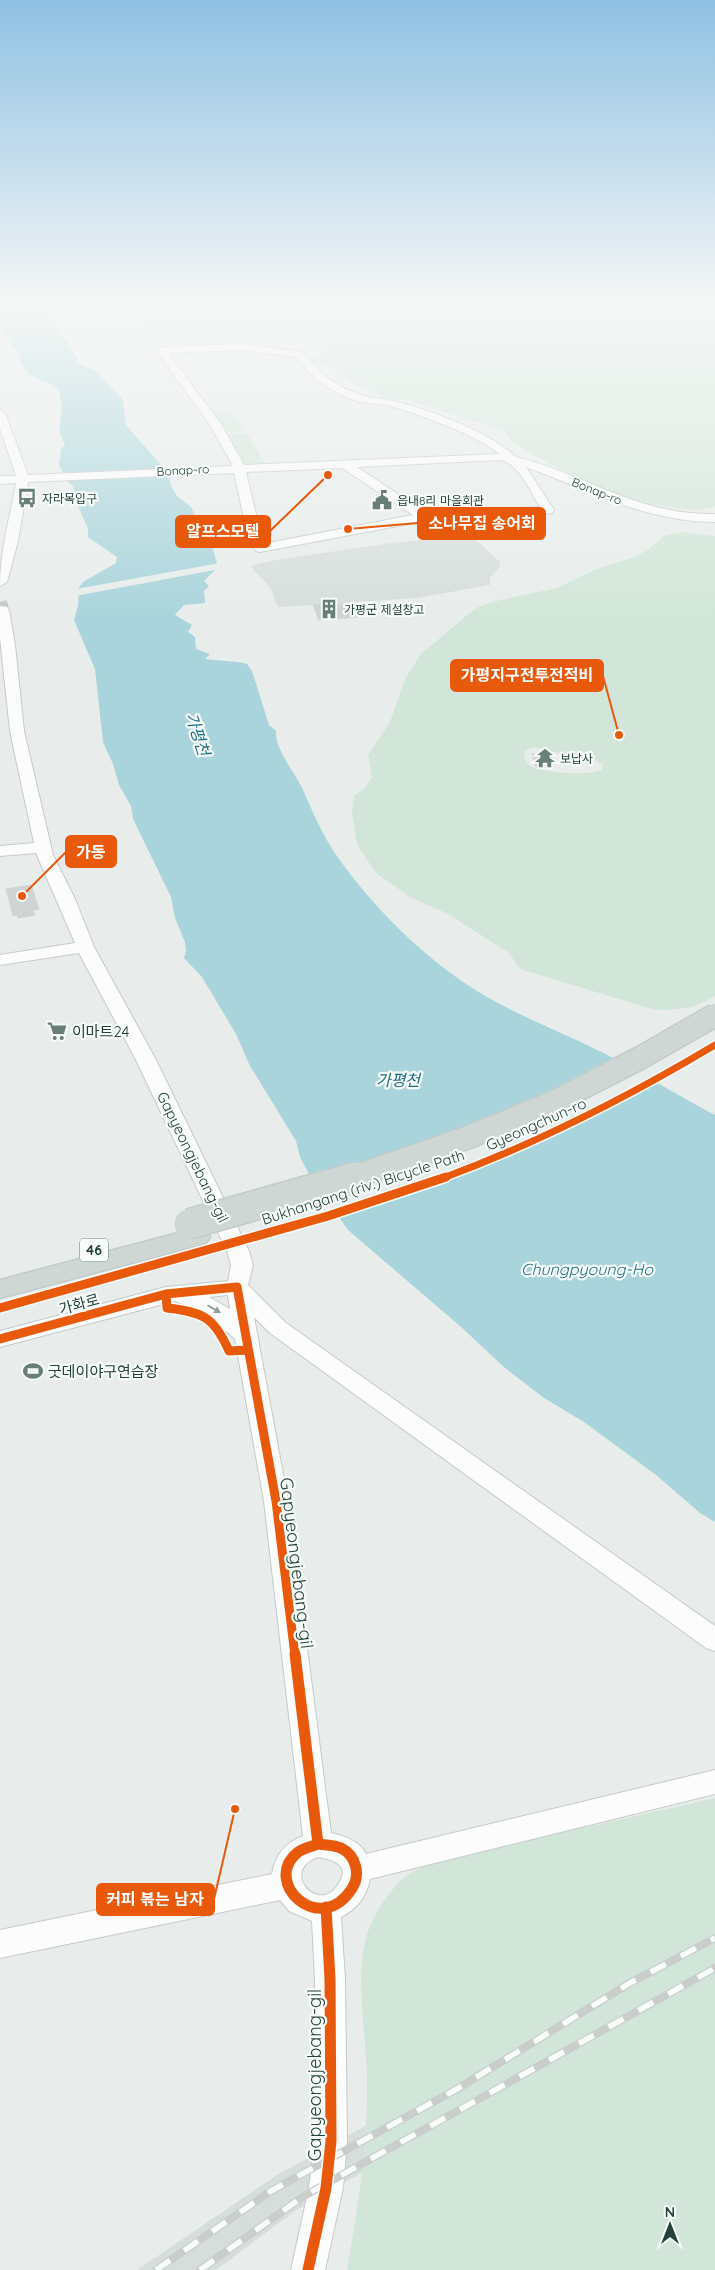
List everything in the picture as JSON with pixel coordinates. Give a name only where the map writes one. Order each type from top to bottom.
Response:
[{"type":"main road","name":"Gyeongchun-ro","points":[[0,1289],[367,1174],[469,1137],[552,1103],[640,1058],[715,1015]]},
{"type":"main road","name":"Gyeongchun-ro","points":[[0,1275],[379,1187],[487,1146],[567,1112],[650,1069],[715,1030]]},
{"type":"street","points":[[203,408],[215,424],[241,487],[255,541],[259,547],[266,548],[424,517],[484,511],[548,510],[514,460],[496,445],[470,432],[406,408]]},
{"type":"street","points":[[0,413],[24,478],[12,540],[0,582]]},
{"type":"street","points":[[0,454],[15,453]]},
{"type":"street","name":"Bonap-ro","points":[[0,480],[475,457],[514,460],[649,512],[682,518],[715,518]]},
{"type":"street","points":[[343,463],[424,517]]},
{"type":"street","name":"Gapyeongjebang-gil","points":[[2,622],[8,645],[5,674],[43,847],[85,947],[151,1068],[238,1251],[242,1265],[237,1286],[276,1501],[318,1844]]},
{"type":"street","points":[[0,739],[18,737]]},
{"type":"street","points":[[0,851],[43,847]]},
{"type":"street","points":[[0,960],[85,947]]},
{"type":"street","points":[[237,1286],[287,1334],[715,1640]]},
{"type":"street","name":"가화로","points":[[0,1339],[171,1293],[237,1286]]},
{"type":"street","points":[[171,1293],[214,1307],[228,1318],[246,1340],[256,1333],[269,1331],[287,1334]]},
{"type":"street","points":[[357,1869],[715,1782]]},
{"type":"street","points":[[318,1844],[334,1845],[344,1850],[353,1858],[357,1869],[358,1880],[354,1891],[346,1900],[335,1906],[326,1907],[311,1906],[300,1902],[292,1894],[286,1875],[288,1865],[294,1856],[302,1849],[318,1844]]},
{"type":"street","points":[[0,1944],[210,1899],[288,1885]]},
{"type":"street","name":"Gapyeongjebang-gil","points":[[308,2270],[326,2188],[331,2141],[330,1979],[326,1907]]},
{"type":"shaded area","points":[[450,537],[476,540],[499,561],[500,566],[490,578],[490,585],[417,598],[278,607],[270,587],[250,566],[275,560],[392,543]]},
{"type":"shaded area","points":[[505,2049],[471,2110],[295,2211],[216,2270],[137,2270],[277,2175]]},
{"type":"green space","points":[[431,408],[715,408],[715,507],[693,509],[667,507],[608,490],[579,478],[528,452],[509,438],[503,430]]},
{"type":"green space","points":[[229,410],[245,431],[225,432],[210,412]]},
{"type":"green space","points":[[246,433],[265,463],[243,465],[226,434]]},
{"type":"green space","points":[[682,532],[715,536],[715,996],[700,1004],[669,1010],[652,1009],[520,969],[509,953],[448,914],[410,897],[376,873],[357,845],[352,813],[354,795],[365,788],[372,777],[368,755],[390,722],[405,679],[421,654],[478,607],[492,602],[557,588],[594,570],[634,557],[646,551],[664,536]],"holes":[[[534,747],[591,758],[603,764],[602,770],[577,773],[550,771],[534,768],[527,763],[524,756],[525,751]]]},
{"type":"green space","points":[[715,1798],[715,2270],[347,2270],[358,2200],[366,2129],[367,2081],[361,1982],[362,1962],[370,1926],[376,1913],[390,1893],[408,1875],[436,1861]]},
{"type":"water","name":"가평천","points":[[62,408],[124,408],[126,425],[168,473],[171,486],[177,496],[191,507],[203,533],[213,537],[212,546],[218,567],[204,581],[209,586],[204,591],[205,603],[184,605],[175,615],[192,625],[188,632],[195,637],[196,649],[210,654],[205,659],[245,663],[252,671],[269,725],[276,731],[278,745],[302,788],[323,833],[333,851],[354,879],[387,917],[445,969],[487,997],[613,1058],[715,1115],[715,1522],[700,1513],[656,1475],[584,1422],[544,1398],[505,1368],[460,1326],[348,1230],[310,1176],[300,1157],[296,1141],[249,1064],[236,1034],[202,977],[184,958],[185,942],[175,918],[171,897],[133,819],[131,806],[119,785],[113,764],[103,742],[95,669],[74,620],[78,606],[79,587],[83,582],[116,563],[117,557],[88,537],[88,529],[78,506],[73,486],[67,481],[59,465],[61,449],[65,445],[59,431]]},
{"type":"pier","points":[[220,563],[220,569],[75,596],[76,589]]},
{"type":"pier","points":[[619,1059],[654,1079],[610,1106],[487,1162],[331,1211],[310,1180],[521,1107]]},
{"type":"building","name":"가평군 제설창고","points":[[351,603],[357,617],[319,620],[313,605]]},
{"type":"building","name":"보납사","points":[[532,754],[544,754],[547,768],[536,768]]},
{"type":"building","points":[[31,885],[39,909],[33,910],[35,915],[18,918],[17,915],[13,916],[6,889]]},
{"type":"tunnel","points":[[0,602],[2,610]]},
{"type":"railway","points":[[156,2270],[271,2191],[457,2089],[630,1983],[715,1938]]},
{"type":"railway","points":[[200,2270],[304,2196],[715,1968]]},
{"type":"cycle path","name":"Bukhangang (riv.) Bicycle Path","points":[[0,1308],[328,1216],[425,1185],[537,1140],[645,1085],[715,1045]]},
{"type":"cycle path","points":[[0,1339],[166,1294],[237,1287],[276,1501],[318,1844]]},
{"type":"cycle path","points":[[166,1294],[167,1308],[191,1311],[212,1322],[220,1330],[229,1351],[248,1350]]},
{"type":"cycle path","points":[[318,1844],[341,1848],[353,1858],[357,1872],[354,1886],[345,1899],[332,1907],[316,1909],[299,1901],[293,1895],[289,1888],[287,1874],[291,1859],[296,1854],[305,1848],[318,1844]]},
{"type":"cycle path","points":[[308,2270],[326,2188],[331,2141],[330,1979],[326,1907]]},
{"type":"place","name":"알프스모텔","points":[[328,475]]},
{"type":"place","name":"자라목입구","points":[[27,498]]},
{"type":"place","name":"읍내8리 마을회관","points":[[382,500]]},
{"type":"place","name":"소나무집 송어회","points":[[348,529]]},
{"type":"place","name":"가평군 제설창고","points":[[329,609]]},
{"type":"place","name":"가평지구전투전적비","points":[[619,735]]},
{"type":"place","name":"보납사","points":[[545,758]]},
{"type":"place","name":"가동","points":[[22,896]]},
{"type":"place","name":"이마트24","points":[[57,1031]]},
{"type":"place","name":"굿데이야구연습장","points":[[33,1371]]},
{"type":"place","name":"커피 볶는 남자","points":[[235,1809]]},
{"type":"water label","name":"Chungpyoung-Ho","points":[[587,1269]]}]
